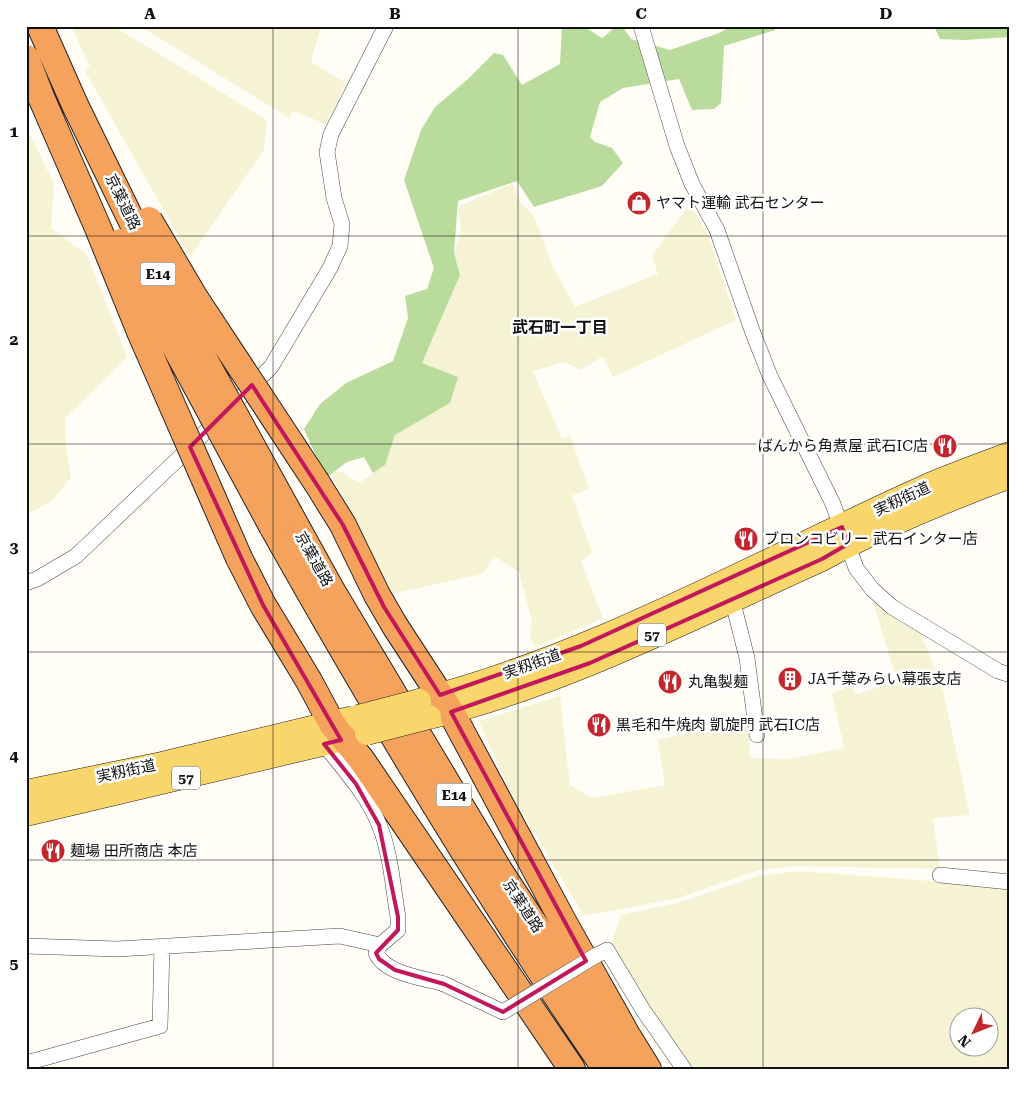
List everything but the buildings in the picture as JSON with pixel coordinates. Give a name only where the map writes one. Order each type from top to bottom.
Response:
[{"type":"highway","name":"京葉道路","points":[[40,26],[75,105],[281,520],[317,606],[479,878],[606,1069]]},
{"type":"highway","points":[[44,26],[154,230],[195,298],[343,525],[435,706],[648,1069]]},
{"type":"highway","name":"京葉道路","points":[[26,46],[57,115],[146,293],[281,520],[332,591],[499,870],[629,1069]]},
{"type":"highway","points":[[26,58],[141,334],[239,558],[263,605],[309,681],[572,1069]]},
{"type":"main road","name":"実籾街道","points":[[26,814],[345,732],[435,706],[522,690],[581,667],[822,559],[845,536],[932,484],[1010,454]]},
{"type":"main road","name":"実籾街道","points":[[435,706],[513,672],[581,646],[845,536],[1010,476]]},
{"type":"main road","name":"実籾街道","points":[[26,792],[162,764],[345,732]]},
{"type":"street","points":[[26,583],[37,579],[76,556],[271,367],[330,268],[340,246],[342,224],[334,198],[327,152],[331,134],[386,26]]},
{"type":"street","points":[[641,26],[676,146],[692,184],[717,230],[770,376],[833,504],[856,568],[864,579],[892,607],[998,671],[1010,675]]},
{"type":"street","points":[[732,599],[747,658],[757,735]]},
{"type":"street","points":[[345,732],[356,784],[370,806],[385,840],[398,917],[398,930],[380,946],[376,953],[379,959],[395,970],[444,984],[503,1012],[594,956],[607,950],[643,1010],[684,1069]]},
{"type":"street","points":[[940,875],[1010,882]]},
{"type":"street","points":[[26,946],[117,949],[340,936],[380,946]]},
{"type":"street","points":[[26,1063],[160,1026],[162,946]]},
{"type":"highlighted area","points":[[252,385],[343,525],[384,607],[440,695],[581,646],[842,527],[848,544],[822,559],[590,663],[451,712],[586,961],[503,1012],[444,984],[395,970],[379,959],[376,953],[398,930],[398,917],[379,825],[356,784],[324,744],[341,740],[263,605],[190,447]]},
{"type":"shaded area","points":[[71,26],[113,26],[267,120],[264,150],[190,257],[85,71],[90,67]]},
{"type":"shaded area","points":[[140,26],[321,26],[311,62],[346,83],[326,124],[293,111],[289,118]]},
{"type":"shaded area","points":[[26,126],[54,184],[51,228],[87,255],[127,357],[65,418],[66,446],[71,477],[53,500],[26,515]]},
{"type":"shaded area","points":[[512,183],[520,202],[534,216],[551,263],[575,307],[658,274],[652,256],[690,204],[708,235],[736,320],[613,377],[603,356],[581,370],[565,362],[533,371],[562,439],[570,435],[589,489],[572,496],[592,553],[581,561],[603,618],[536,647],[530,637],[532,621],[519,572],[494,556],[483,574],[390,594],[331,473],[343,472],[359,483],[385,465],[395,435],[450,403],[422,363],[460,275],[454,254],[461,229],[458,207]]},
{"type":"shaded area","points":[[871,594],[921,633],[944,695],[970,815],[933,818],[940,869],[798,866],[759,870],[675,899],[584,916],[508,788],[479,721],[560,696],[570,785],[592,798],[665,785],[658,740],[749,720],[750,758],[789,759],[844,748],[832,694],[850,686],[856,694],[897,682]]},
{"type":"shaded area","points":[[799,871],[1010,887],[1010,1069],[689,1069],[647,1007],[611,945],[621,915],[677,903],[758,876]]},
{"type":"green space","points":[[562,26],[583,26],[602,38],[612,30],[613,26],[622,26],[631,39],[670,50],[719,33],[732,26],[775,26],[775,30],[724,46],[721,103],[714,109],[692,110],[679,79],[623,88],[600,102],[590,137],[595,142],[612,148],[623,163],[602,186],[534,207],[517,181],[458,201],[454,253],[460,275],[422,363],[458,377],[450,403],[395,435],[385,465],[373,473],[364,457],[347,462],[326,478],[304,429],[320,404],[346,383],[393,361],[408,318],[405,296],[427,289],[434,268],[404,180],[421,130],[435,107],[468,79],[494,53],[503,55],[522,85],[560,64]]},
{"type":"green space","points":[[934,26],[1010,26],[1010,37],[965,40],[940,39]]},
{"type":"place","name":"ヤマト運輸 武石センター","points":[[639,203]]},
{"type":"place","name":"ばんから角煮屋 武石IC店","points":[[945,446]]},
{"type":"place","name":"ブロンコビリー 武石インター店","points":[[746,539]]},
{"type":"place","name":"JA千葉みらい幕張支店","points":[[790,679]]},
{"type":"place","name":"丸亀製麺","points":[[670,682]]},
{"type":"place","name":"黒毛和牛焼肉 凱旋門 武石IC店","points":[[599,725]]},
{"type":"place","name":"麺場 田所商店 本店","points":[[53,851]]},
{"type":"district","name":"武石町一丁目","points":[[560,327]]}]
